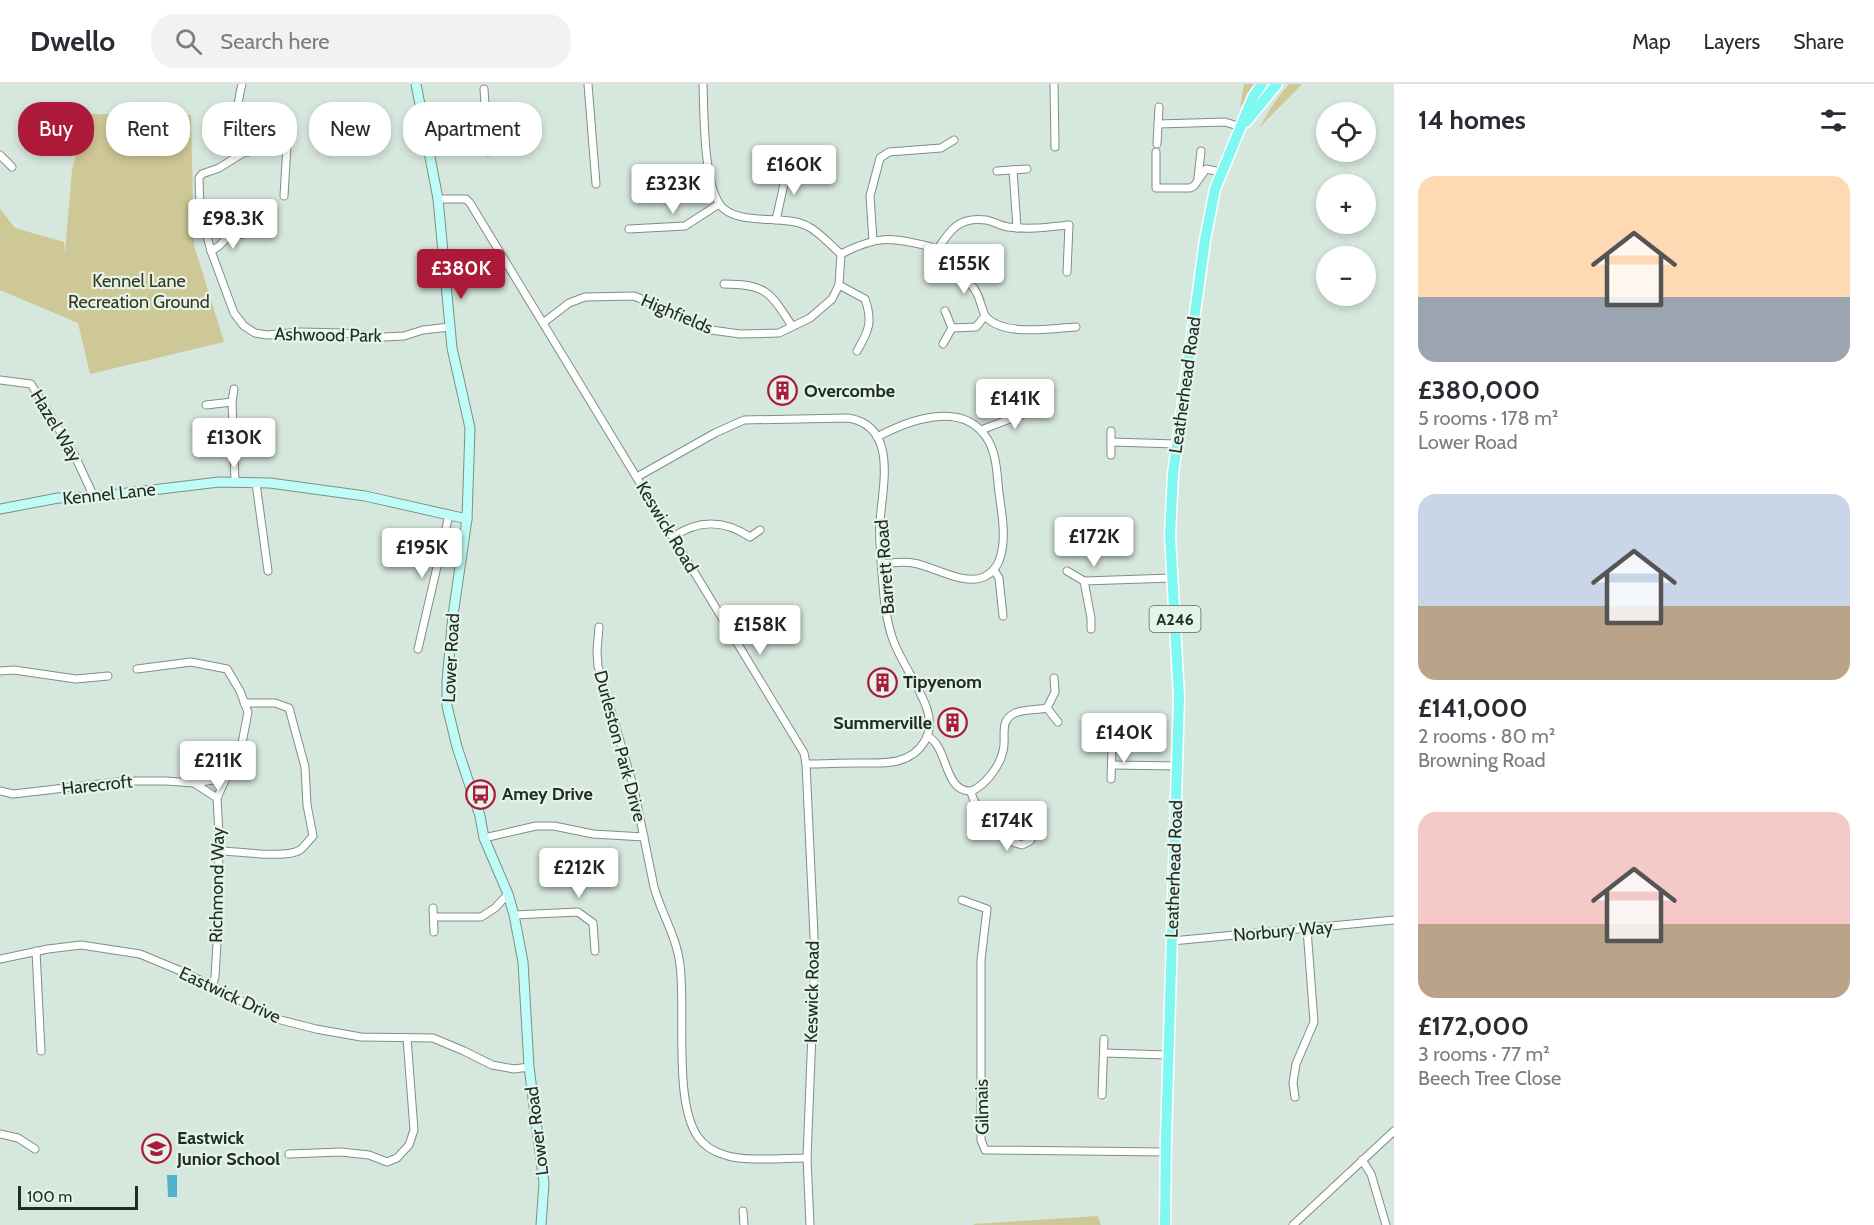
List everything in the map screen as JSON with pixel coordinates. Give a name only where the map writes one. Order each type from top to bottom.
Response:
[{"type":"main road","name":"A246","points":[[1242,127],[1253,96],[1262,84]]},
{"type":"main road","name":"A246","points":[[1242,127],[1277,84]]},
{"type":"main road","name":"Leatherhead Road","points":[[1165,1225],[1179,657],[1172,578],[1170,505],[1176,444],[1205,240],[1215,189],[1242,127]]},
{"type":"street","points":[[239,102],[242,84]]},
{"type":"street","name":"Lower Road","points":[[416,84],[420,102]]},
{"type":"street","points":[[588,84],[596,184]]},
{"type":"street","points":[[703,84],[706,159],[719,204],[734,214],[803,224],[841,254]]},
{"type":"street","points":[[1054,84],[1055,147]]},
{"type":"street","points":[[484,89],[485,102]]},
{"type":"street","points":[[1159,107],[1155,188],[1191,188],[1206,169],[1221,172]]},
{"type":"street","points":[[1158,124],[1225,122],[1242,127]]},
{"type":"street","points":[[873,241],[870,196],[880,158],[889,152],[941,148],[954,140]]},
{"type":"street","points":[[1198,180],[1201,151]]},
{"type":"street","points":[[0,155],[12,167]]},
{"type":"street","name":"Ashwood Park","points":[[238,156],[219,168],[202,174],[199,191],[202,222],[211,251],[234,313],[244,326],[255,333],[267,334],[342,333],[384,337],[404,336],[423,330],[450,327]]},
{"type":"street","name":"Ashwood Park","points":[[284,196],[286,156]]},
{"type":"street","name":"Lower Road","points":[[430,156],[438,199],[450,327],[470,428],[466,519],[453,615],[447,691],[452,730],[480,816],[484,838],[508,894],[523,962],[529,1067],[543,1183],[541,1225]]},
{"type":"street","points":[[776,220],[788,166]]},
{"type":"street","points":[[997,171],[1027,169]]},
{"type":"street","points":[[1013,170],[1017,228]]},
{"type":"street","name":"Keswick Road","points":[[438,199],[468,200],[804,753],[815,957],[807,1158],[810,1225]]},
{"type":"street","points":[[629,229],[685,226],[719,204]]},
{"type":"street","points":[[935,253],[956,225],[966,220],[986,220],[1004,227],[1017,228],[1069,225],[1067,272]]},
{"type":"street","points":[[211,251],[229,236],[250,233]]},
{"type":"street","points":[[841,254],[873,241],[898,239],[931,246],[935,253],[975,289],[985,316],[1002,327],[1016,330],[1076,327]]},
{"type":"street","points":[[841,254],[839,285],[865,299],[870,314],[865,338],[857,351]]},
{"type":"street","points":[[724,284],[756,286],[775,299],[792,326]]},
{"type":"street","name":"Highfields","points":[[543,323],[569,303],[585,297],[634,296],[666,309],[704,329],[740,334],[779,333],[810,318],[832,299],[839,285]]},
{"type":"street","points":[[945,311],[952,328]]},
{"type":"street","points":[[952,328],[976,327],[985,316]]},
{"type":"street","points":[[943,344],[952,328]]},
{"type":"street","name":"Hazel Way","points":[[0,380],[31,384],[74,454],[94,496]]},
{"type":"street","points":[[234,389],[232,402],[236,482]]},
{"type":"street","points":[[206,405],[232,402]]},
{"type":"street","points":[[981,430],[1043,409]]},
{"type":"street","points":[[636,477],[714,433],[744,420],[856,419],[867,425],[877,437],[907,422],[933,417],[963,419],[981,430],[988,439],[993,452],[1003,520],[1000,558],[994,570],[983,578],[969,580],[911,562],[881,564]]},
{"type":"street","points":[[814,418],[814,428]]},
{"type":"street","points":[[1111,455],[1112,430]]},
{"type":"street","name":"Barrett Road","points":[[877,437],[884,457],[886,477],[880,522],[881,564],[888,623],[898,651],[926,705],[930,725],[927,736]]},
{"type":"street","points":[[1112,442],[1176,444]]},
{"type":"street","name":"Kennel Lane","points":[[0,509],[58,498],[236,482],[365,496],[466,519]]},
{"type":"street","points":[[256,483],[268,571]]},
{"type":"street","points":[[418,649],[448,515]]},
{"type":"street","points":[[673,537],[690,526],[715,524],[732,527],[753,538],[760,530]]},
{"type":"street","points":[[994,570],[999,578],[1003,616]]},
{"type":"street","points":[[1068,571],[1084,581],[1172,578]]},
{"type":"street","points":[[1084,581],[1091,629]]},
{"type":"street","points":[[1002,602],[1011,601]]},
{"type":"street","name":"Durleston Park Drive","points":[[598,627],[598,666],[630,770],[656,894],[680,963],[684,1084],[688,1108],[697,1136],[712,1149],[730,1157],[807,1158]]},
{"type":"street","name":"Richmond Way","points":[[137,669],[191,662],[227,669],[240,691],[248,712],[242,743],[218,798],[217,936],[215,977],[212,986]]},
{"type":"street","points":[[0,671],[14,670],[76,679],[108,676]]},
{"type":"street","points":[[1047,708],[1055,692],[1057,681]]},
{"type":"street","points":[[218,851],[274,855],[298,851],[313,836],[307,805],[305,767],[289,708],[275,703],[244,703]]},
{"type":"street","points":[[806,764],[896,761],[913,754],[927,736],[936,743],[955,782],[963,790],[971,791],[986,781],[1001,757],[1004,749],[1004,726],[1007,720],[1015,713],[1047,708]]},
{"type":"street","points":[[1047,708],[1058,722]]},
{"type":"street","points":[[1111,779],[1112,749]]},
{"type":"street","points":[[1112,765],[1178,766]]},
{"type":"street","name":"Harecroft","points":[[0,791],[13,794],[126,781],[194,783],[220,779],[230,772]]},
{"type":"street","points":[[194,783],[218,798]]},
{"type":"street","points":[[971,791],[973,800],[984,813],[1012,842],[1018,844],[1030,841],[1034,836],[1039,823],[1040,809]]},
{"type":"street","points":[[484,838],[536,826],[554,826],[593,834],[644,837]]},
{"type":"street","points":[[434,917],[482,917],[495,908],[508,894]]},
{"type":"street","name":"Gilmais","points":[[962,900],[987,909],[981,960],[981,1140],[985,1150],[1165,1152]]},
{"type":"street","points":[[433,908],[434,933]]},
{"type":"street","points":[[514,915],[578,912],[593,923],[595,951]]},
{"type":"street","name":"Norbury Way","points":[[1172,941],[1394,920]]},
{"type":"street","points":[[1294,1097],[1293,1083],[1296,1064],[1314,1022],[1307,929]]},
{"type":"street","name":"Eastwick Drive","points":[[0,959],[81,945],[140,954],[212,986],[277,1019],[361,1037],[433,1038],[492,1065],[514,1069],[529,1067]]},
{"type":"street","points":[[36,951],[41,1051]]},
{"type":"street","points":[[289,1154],[341,1152],[369,1155],[387,1162],[397,1158],[409,1145],[414,1130],[407,1038]]},
{"type":"street","points":[[1102,1095],[1104,1039]]},
{"type":"street","points":[[1104,1053],[1168,1055]]},
{"type":"street","points":[[1293,1225],[1394,1131]]},
{"type":"street","points":[[0,1134],[18,1138],[35,1149]]},
{"type":"street","points":[[1362,1160],[1371,1174],[1386,1225]]},
{"type":"street","points":[[743,1211],[744,1225]]},
{"type":"green space","points":[[1244,84],[1256,84],[1240,106]]},
{"type":"green space","points":[[1289,84],[1302,84],[1259,128],[1274,103]]},
{"type":"green space","name":"Kennel Lane Recreation Ground","points":[[94,114],[106,114],[106,156],[190,156],[191,115],[194,245],[224,342],[90,374],[78,323],[0,290],[0,209],[15,228],[64,242],[65,253],[72,170],[76,156],[94,156]]},
{"type":"green space","points":[[1098,1216],[1101,1225],[974,1225],[974,1224]]},
{"type":"water","points":[[167,1175],[177,1175],[177,1197],[168,1197]]},
{"type":"place","name":"Overcombe","points":[[783,391]]},
{"type":"place","name":"Tipyenom","points":[[882,682]]},
{"type":"place","name":"Summerville","points":[[953,723]]},
{"type":"place","name":"Amey Drive","points":[[481,794]]},
{"type":"place","name":"Eastwick Junior School","points":[[156,1148]]}]
